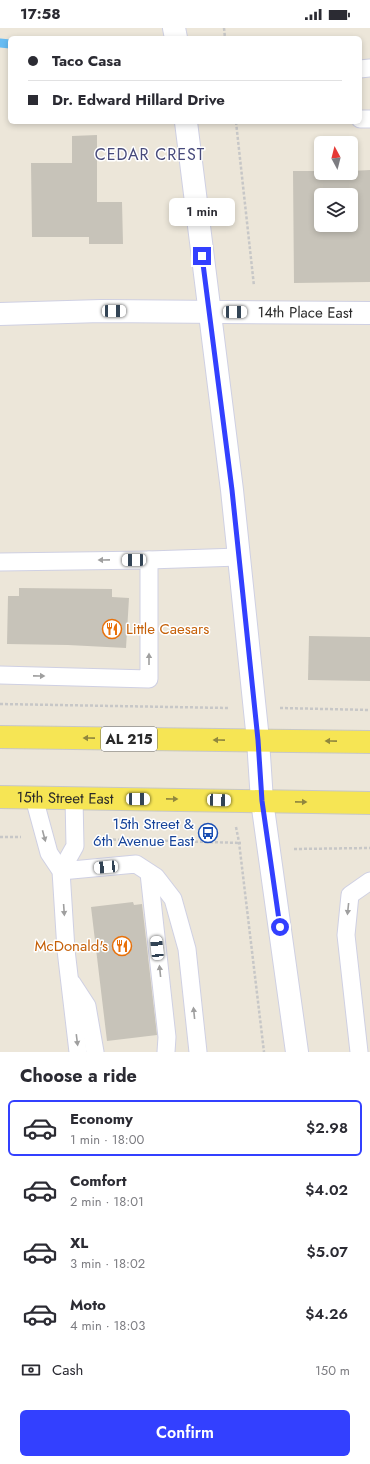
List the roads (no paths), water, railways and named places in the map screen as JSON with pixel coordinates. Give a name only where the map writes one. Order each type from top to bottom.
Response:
[{"type":"main road","name":"AL 215","points":[[0,737],[370,742]]},
{"type":"main road","name":"15th Street East","points":[[0,797],[370,803]]},
{"type":"street","points":[[186,124],[232,490],[258,740],[262,801],[297,1052]]},
{"type":"street","name":"14th Place East","points":[[0,314],[101,311],[209,311],[370,314]]},
{"type":"lane","points":[[0,562],[239,557]]},
{"type":"lane","points":[[0,675],[149,679],[149,560]]},
{"type":"lane","points":[[34,798],[49,853],[61,871],[66,950],[78,1052]]},
{"type":"lane","points":[[61,871],[75,846],[74,798]]},
{"type":"lane","points":[[61,871],[136,864],[156,877],[173,899],[187,950],[198,1052]]},
{"type":"lane","points":[[150,873],[167,1037],[166,1052]]},
{"type":"lane","points":[[360,1051],[346,935],[350,895],[370,881]]},
{"type":"lane","points":[[70,979],[88,1006],[95,1052]]},
{"type":"waterway","points":[[0,43],[8,44]]},
{"type":"place","name":"Little Caesars","points":[[112,629]]},
{"type":"place","name":"15th Street & 6th Avenue East","points":[[208,833]]},
{"type":"place","name":"McDonald's","points":[[122,946]]},
{"type":"district","name":"CEDAR CREST","points":[[150,154]]}]
